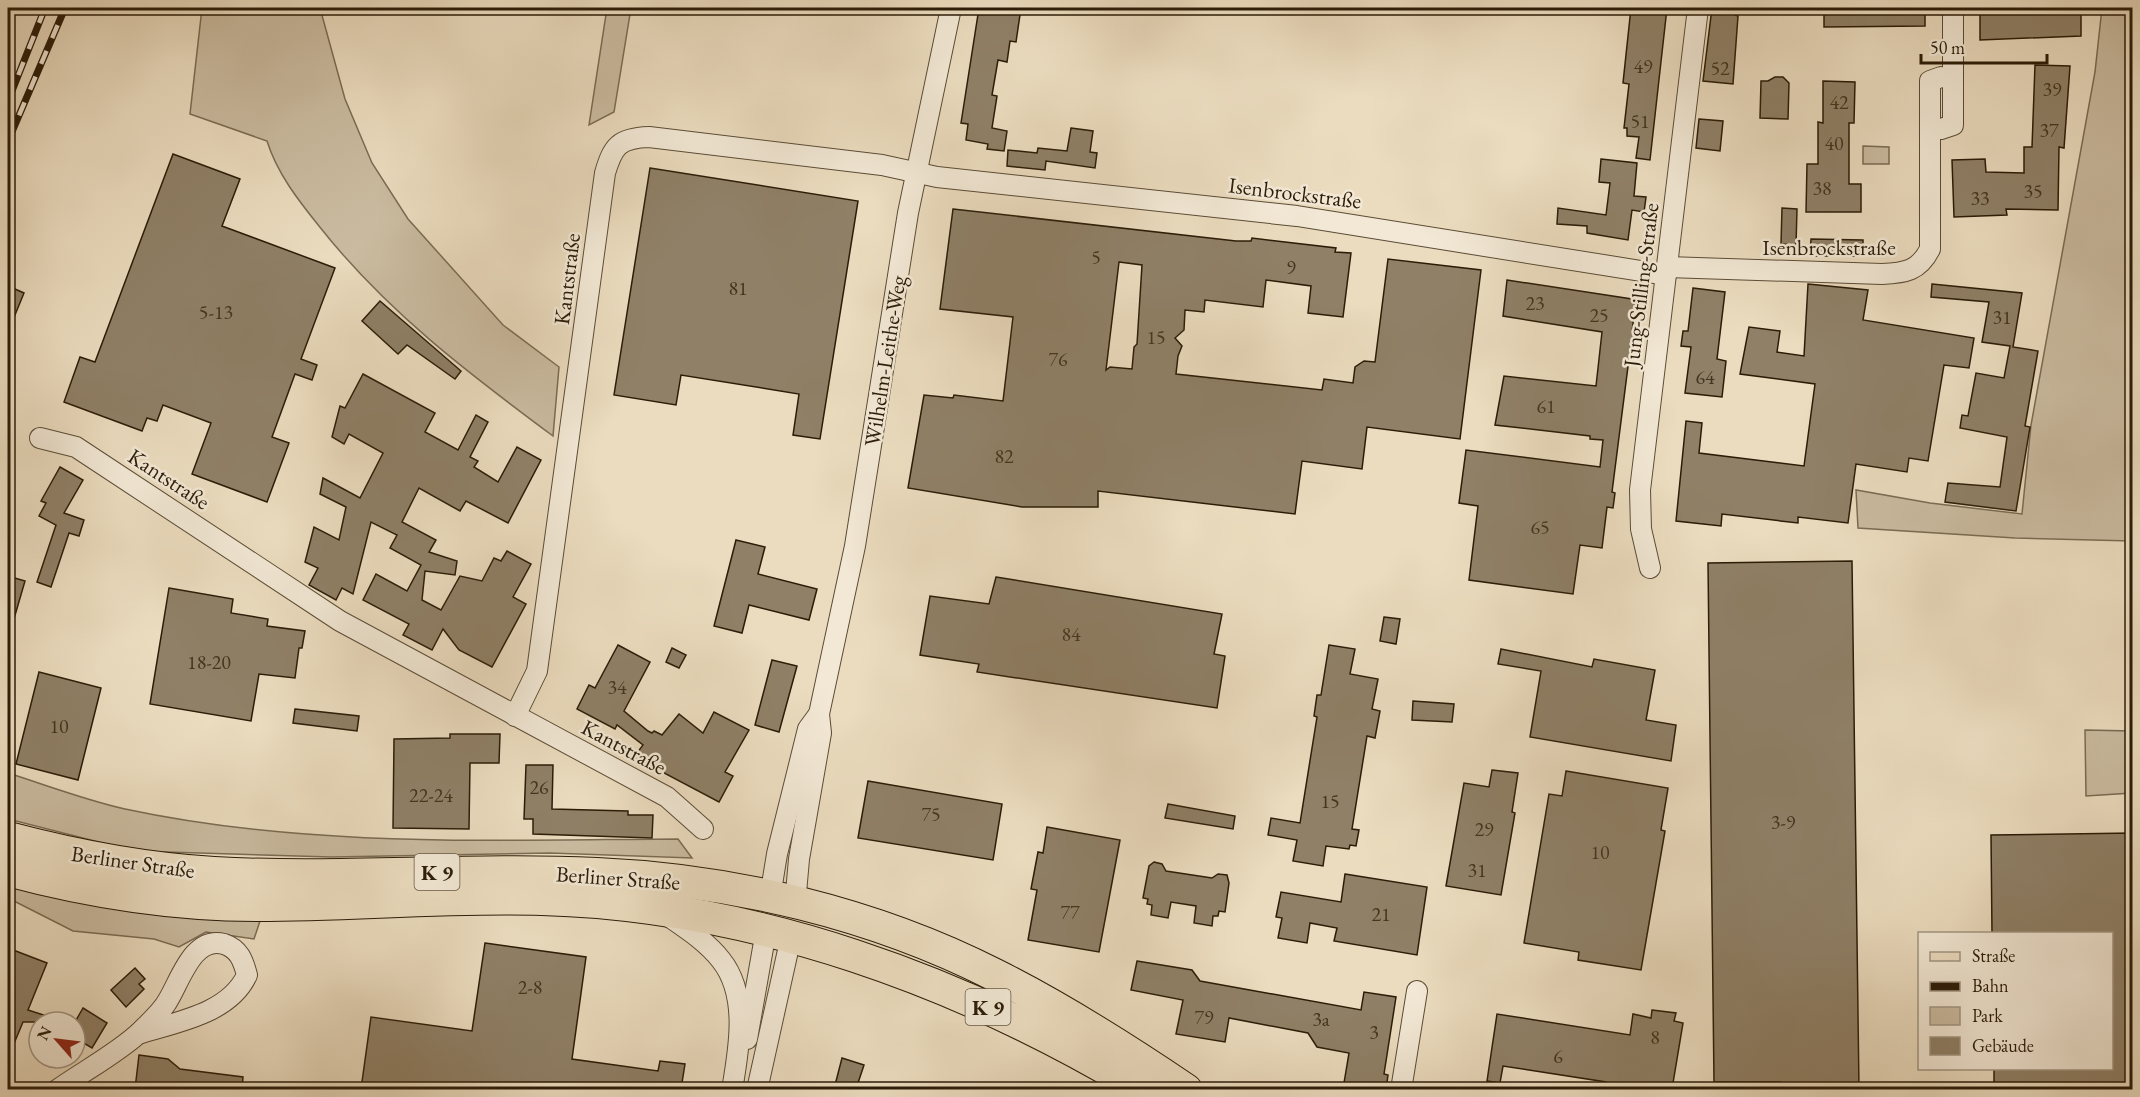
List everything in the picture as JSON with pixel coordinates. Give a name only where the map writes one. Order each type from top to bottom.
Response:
[{"type":"main road","name":"Berliner Straße","points":[[8,838],[68,854],[136,865],[213,873],[599,874],[708,885],[872,924],[993,974],[1104,1037],[1186,1089]]},
{"type":"main road","name":"Berliner Straße","points":[[8,870],[67,886],[123,895],[225,903],[544,899],[661,911],[779,934],[861,957],[980,1003],[1058,1041],[1143,1089]]},
{"type":"main road","name":"Wilhelm-Leithe-Weg","points":[[779,934],[783,901]]},
{"type":"street","name":"Wilhelm-Leithe-Weg","points":[[783,901],[799,859],[821,733],[819,714],[864,500],[915,172],[951,8]]},
{"type":"street","name":"Jung-Stilling-Straße","points":[[1650,568],[1641,529],[1640,490],[1698,8]]},
{"type":"street","name":"Isenbrockstraße","points":[[915,172],[1298,216],[1667,271],[1882,274],[1914,270],[1924,261],[1930,249],[1930,129],[1941,129],[1953,125],[1953,8]]},
{"type":"street","name":"Kantstraße","points":[[515,716],[537,671],[605,173],[611,154],[621,142],[649,137],[882,165],[915,172]]},
{"type":"street","name":"Kantstraße","points":[[40,438],[76,447],[323,611],[667,797],[703,829]]},
{"type":"street","points":[[661,911],[700,938],[722,961],[731,975],[737,998],[740,1047],[732,1089]]},
{"type":"street","points":[[740,1047],[747,1040],[779,934]]},
{"type":"street","points":[[757,1089],[779,934]]},
{"type":"street","points":[[57,1089],[138,1034],[165,1005],[188,962],[200,950],[217,942],[233,947],[242,959],[247,975],[240,990],[224,1003],[138,1034]]},
{"type":"street","points":[[1401,1089],[1417,991]]},
{"type":"green space","points":[[202,8],[320,8],[345,99],[372,163],[408,219],[503,325],[559,367],[553,436],[459,364],[371,285],[345,257],[296,196],[276,164],[267,141],[190,114]]},
{"type":"green space","points":[[607,8],[631,8],[614,112],[589,125]]},
{"type":"green space","points":[[2102,8],[2132,8],[2132,541],[2015,538],[1858,528],[1856,490],[1930,503],[2022,514],[2031,425],[2095,72]]},
{"type":"green space","points":[[1863,146],[1889,147],[1889,164],[1863,164]]},
{"type":"green space","points":[[2085,730],[2132,731],[2132,793],[2086,796]]},
{"type":"green space","points":[[8,773],[125,809],[193,822],[331,836],[400,839],[678,839],[692,858],[550,853],[331,857],[134,851],[8,819]]},
{"type":"green space","points":[[8,883],[260,921],[254,939],[206,932],[179,947],[154,939],[73,931],[8,898]]},
{"type":"building","points":[[979,8],[1021,8],[1016,42],[1010,41],[1007,62],[998,60],[992,95],[997,96],[992,128],[1007,131],[1004,151],[987,149],[988,144],[966,140],[968,124],[961,123]]},
{"type":"building","points":[[1631,8],[1667,8],[1650,160],[1636,158],[1639,137],[1627,136],[1627,128],[1624,128],[1629,84],[1623,83]]},
{"type":"building","points":[[1712,8],[1736,8],[1735,15],[1738,16],[1733,84],[1703,81]]},
{"type":"building","points":[[1824,8],[1925,8],[1925,26],[1824,27]]},
{"type":"building","points":[[1980,8],[2081,8],[2081,36],[1980,40]]},
{"type":"building","points":[[2035,65],[2070,66],[2064,148],[2059,147],[2058,210],[2006,209],[2007,215],[1954,217],[1952,160],[1985,159],[1986,172],[2024,173],[2024,147],[2032,147]]},
{"type":"building","points":[[1775,77],[1783,77],[1789,83],[1788,119],[1760,118],[1761,81],[1768,81]]},
{"type":"building","points":[[1823,81],[1855,82],[1854,123],[1849,123],[1849,184],[1861,184],[1861,212],[1806,212],[1807,164],[1818,164],[1818,122],[1823,123]]},
{"type":"building","points":[[1699,119],[1723,121],[1720,151],[1696,148]]},
{"type":"building","points":[[1071,128],[1093,131],[1090,152],[1097,153],[1095,168],[1046,161],[1045,170],[1007,166],[1008,150],[1037,153],[1038,148],[1067,151]]},
{"type":"building","points":[[173,154],[240,179],[222,226],[335,268],[301,359],[317,365],[312,380],[295,374],[272,437],[289,443],[267,502],[192,474],[211,423],[163,405],[157,421],[147,418],[142,431],[64,402],[80,357],[95,362]]},
{"type":"building","points":[[1601,159],[1637,163],[1634,196],[1646,197],[1644,212],[1632,210],[1628,240],[1587,233],[1587,226],[1557,224],[1558,208],[1606,215],[1610,183],[1599,182]]},
{"type":"building","points":[[650,168],[858,201],[820,439],[793,435],[799,394],[681,375],[676,405],[614,395]]},
{"type":"building","points":[[1782,208],[1797,209],[1796,245],[1781,244]]},
{"type":"building","points":[[953,209],[1236,241],[1251,241],[1252,238],[1336,248],[1335,252],[1351,253],[1343,317],[1308,313],[1311,286],[1266,280],[1263,307],[1205,300],[1204,312],[1185,310],[1184,330],[1175,338],[1182,346],[1178,356],[1176,374],[1322,390],[1324,379],[1353,383],[1355,367],[1364,361],[1375,362],[1388,259],[1481,270],[1460,439],[1367,427],[1362,469],[1302,461],[1295,514],[1098,491],[1098,507],[1022,507],[908,488],[924,395],[953,398],[954,395],[1003,401],[1013,317],[940,309]],"holes":[[[1119,262],[1142,265],[1137,344],[1134,347],[1132,369],[1110,367],[1106,370]]]},
{"type":"building","points":[[1811,239],[1863,240],[1863,256],[1810,256]]},
{"type":"building","points":[[1507,280],[1632,299],[1635,304],[1632,333],[1636,340],[1631,343],[1612,492],[1615,493],[1613,508],[1607,507],[1602,548],[1580,545],[1573,594],[1469,580],[1478,506],[1459,503],[1466,450],[1600,467],[1603,440],[1590,439],[1590,436],[1495,425],[1504,376],[1596,386],[1602,332],[1503,316]]},
{"type":"building","points":[[1808,284],[1868,290],[1863,320],[1974,338],[1969,368],[1944,365],[1928,461],[1909,458],[1907,472],[1856,464],[1848,523],[1798,517],[1798,523],[1722,514],[1721,526],[1676,521],[1686,421],[1702,423],[1699,453],[1804,466],[1815,384],[1740,374],[1749,327],[1780,331],[1777,352],[1804,356]]},
{"type":"building","points":[[1932,284],[2022,293],[2013,347],[2038,351],[2025,426],[2030,427],[2016,511],[1945,502],[1948,483],[2000,487],[2007,437],[1960,428],[1962,415],[1968,416],[1976,373],[2004,378],[2010,346],[1982,342],[1989,302],[1931,297]]},
{"type":"building","points":[[8,286],[24,293],[8,332]]},
{"type":"building","points":[[1693,288],[1725,292],[1717,359],[1726,361],[1722,397],[1685,393],[1691,347],[1681,346],[1683,331],[1688,331]]},
{"type":"building","points":[[380,301],[461,371],[455,379],[407,345],[398,354],[362,321]]},
{"type":"building","points":[[363,374],[435,413],[425,432],[458,450],[476,415],[488,422],[470,457],[478,461],[474,467],[498,482],[517,447],[541,460],[508,523],[466,501],[460,511],[419,488],[402,522],[436,540],[429,552],[457,561],[455,575],[425,571],[422,600],[441,610],[460,576],[482,581],[494,558],[501,561],[507,551],[531,564],[513,597],[526,604],[492,667],[459,650],[443,629],[432,650],[403,635],[409,624],[363,600],[376,574],[407,591],[421,565],[390,548],[397,535],[371,522],[353,594],[342,588],[336,600],[309,585],[318,568],[305,562],[314,527],[339,540],[346,507],[320,494],[323,478],[360,498],[383,453],[349,434],[344,444],[332,437],[340,406],[345,408]]},
{"type":"building","points":[[60,467],[83,480],[64,513],[84,520],[79,536],[69,533],[51,587],[37,582],[56,525],[39,516],[46,503],[41,501]]},
{"type":"building","points":[[736,540],[765,547],[758,574],[817,589],[809,620],[749,605],[742,633],[714,626]]},
{"type":"building","points":[[1852,561],[1859,1089],[1780,1089],[1780,1082],[1714,1082],[1708,563]]},
{"type":"building","points":[[8,576],[25,581],[11,629],[8,628]]},
{"type":"building","points":[[996,577],[1222,614],[1214,654],[1225,656],[1217,708],[977,672],[979,664],[920,655],[930,596],[989,604]]},
{"type":"building","points":[[169,588],[233,599],[231,613],[268,619],[267,626],[305,631],[302,648],[299,648],[295,678],[259,674],[251,721],[150,704]]},
{"type":"building","points":[[1384,617],[1400,619],[1396,644],[1380,641]]},
{"type":"building","points":[[618,645],[650,662],[624,711],[648,731],[662,735],[679,714],[703,733],[714,712],[749,730],[725,772],[733,776],[719,802],[634,757],[643,745],[617,725],[615,729],[577,709],[589,685],[595,688]]},
{"type":"building","points":[[1329,645],[1355,649],[1350,674],[1378,679],[1372,709],[1380,711],[1375,738],[1367,736],[1352,829],[1359,830],[1356,846],[1350,845],[1349,849],[1326,846],[1323,866],[1293,861],[1297,840],[1268,835],[1271,818],[1300,823],[1317,717],[1314,716],[1317,695],[1321,695]]},
{"type":"building","points":[[672,648],[686,655],[679,668],[666,662]]},
{"type":"building","points":[[1501,649],[1592,667],[1594,659],[1655,670],[1646,720],[1676,725],[1671,761],[1530,737],[1541,671],[1498,664]]},
{"type":"building","points":[[772,660],[797,666],[779,732],[755,725]]},
{"type":"building","points":[[39,672],[101,688],[78,780],[16,764]]},
{"type":"building","points":[[1413,701],[1454,704],[1452,722],[1412,720]]},
{"type":"building","points":[[295,709],[359,716],[357,731],[293,723]]},
{"type":"building","points":[[450,734],[500,734],[499,763],[470,763],[469,829],[393,828],[394,739],[450,738]]},
{"type":"building","points":[[526,765],[553,765],[552,809],[628,811],[628,815],[653,815],[652,838],[533,834],[533,819],[524,819]]},
{"type":"building","points":[[1492,770],[1518,773],[1512,812],[1515,813],[1501,895],[1446,886],[1464,783],[1489,787]]},
{"type":"building","points":[[1566,771],[1668,788],[1661,830],[1665,831],[1641,970],[1578,960],[1579,952],[1524,943],[1549,794],[1562,796]]},
{"type":"building","points":[[868,781],[1002,804],[993,860],[858,838]]},
{"type":"building","points":[[1168,804],[1235,816],[1233,829],[1165,818]]},
{"type":"building","points":[[1047,827],[1120,840],[1099,952],[1028,940],[1037,890],[1031,889],[1038,852],[1043,853]]},
{"type":"building","points":[[2133,833],[2133,1089],[1994,1089],[1994,1070],[2113,1070],[2113,932],[1992,932],[1991,835]]},
{"type":"building","points":[[1154,862],[1162,864],[1166,871],[1212,878],[1218,874],[1227,875],[1229,883],[1225,912],[1219,911],[1218,916],[1213,916],[1212,926],[1194,923],[1196,906],[1171,902],[1168,918],[1151,915],[1152,905],[1147,904],[1148,899],[1143,898],[1149,866]]},
{"type":"building","points":[[1345,874],[1427,887],[1417,955],[1334,941],[1337,928],[1310,923],[1307,943],[1278,938],[1282,918],[1276,917],[1281,892],[1341,902]]},
{"type":"building","points":[[485,943],[586,957],[572,1059],[658,1071],[660,1061],[685,1064],[681,1089],[361,1089],[371,1017],[472,1031]]},
{"type":"building","points":[[8,948],[47,963],[27,1010],[27,1022],[23,1022],[8,1058]]},
{"type":"building","points":[[1137,961],[1192,970],[1200,981],[1361,1010],[1364,992],[1396,997],[1384,1074],[1388,1075],[1386,1089],[1343,1089],[1349,1053],[1317,1047],[1308,1033],[1229,1018],[1225,1042],[1176,1034],[1183,1000],[1131,990]]},
{"type":"building","points":[[135,968],[145,979],[139,984],[144,989],[126,1007],[111,990]]},
{"type":"building","points":[[87,1010],[107,1023],[92,1048],[87,1045]]},
{"type":"building","points":[[1652,1010],[1676,1013],[1674,1021],[1683,1023],[1672,1089],[1605,1089],[1606,1082],[1503,1066],[1500,1083],[1487,1081],[1497,1014],[1630,1035],[1633,1014],[1651,1018]]},
{"type":"building","points":[[139,1055],[168,1059],[180,1069],[243,1077],[242,1089],[135,1089]]},
{"type":"building","points":[[842,1058],[864,1065],[856,1089],[834,1089]]},
{"type":"waterway","points":[[2132,122],[2132,140]]},
{"type":"railway","points":[[8,101],[45,8]]},
{"type":"railway","points":[[8,141],[65,8]]}]
